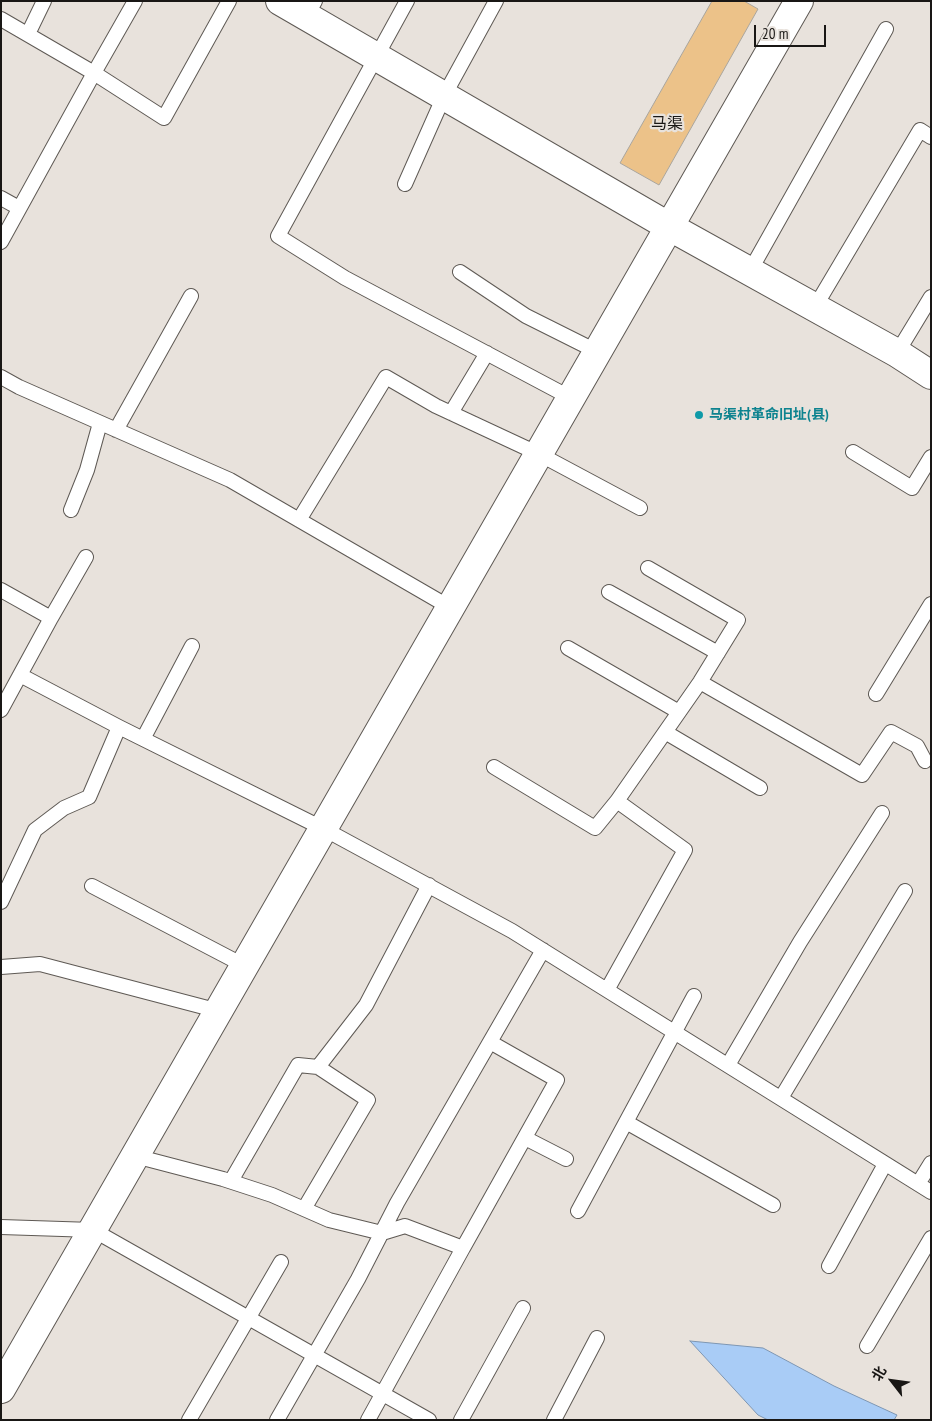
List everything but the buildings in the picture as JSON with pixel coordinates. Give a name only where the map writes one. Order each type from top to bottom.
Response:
[{"type":"street","points":[[280,1],[310,9],[376,57],[670,227],[897,353],[931,375]]},
{"type":"street","points":[[1,1389],[798,2]]},
{"type":"lane","points":[[28,34],[44,1]]},
{"type":"lane","points":[[1,242],[135,1]]},
{"type":"lane","points":[[1,19],[94,73],[164,118],[229,1]]},
{"type":"lane","points":[[407,1],[278,236],[345,278],[571,398]]},
{"type":"lane","points":[[405,184],[444,96],[496,1]]},
{"type":"lane","points":[[750,271],[886,28]]},
{"type":"lane","points":[[816,307],[920,130],[931,137]]},
{"type":"lane","points":[[1,198],[19,208]]},
{"type":"lane","points":[[460,272],[526,316],[598,352]]},
{"type":"lane","points":[[116,430],[191,296]]},
{"type":"lane","points":[[897,353],[931,297]]},
{"type":"lane","points":[[451,413],[487,353]]},
{"type":"lane","points":[[1,377],[230,480],[451,608]]},
{"type":"lane","points":[[299,520],[386,377],[451,413],[539,454],[640,508]]},
{"type":"lane","points":[[71,510],[87,470],[100,423]]},
{"type":"lane","points":[[853,452],[912,488],[931,457]]},
{"type":"lane","points":[[1,710],[7,686],[20,675],[86,557]]},
{"type":"lane","points":[[494,767],[594,828],[617,801],[700,682],[738,620],[648,568]]},
{"type":"lane","points":[[1,590],[51,618]]},
{"type":"lane","points":[[609,592],[718,653]]},
{"type":"lane","points":[[876,694],[931,604]]},
{"type":"lane","points":[[142,739],[192,646]]},
{"type":"lane","points":[[568,648],[679,712]]},
{"type":"lane","points":[[20,675],[142,739],[324,829],[512,931],[931,1192]]},
{"type":"lane","points":[[700,682],[862,775],[892,732],[917,746],[929,759]]},
{"type":"lane","points":[[1,902],[35,830],[64,808],[89,796],[119,727]]},
{"type":"lane","points":[[665,732],[760,788]]},
{"type":"lane","points":[[608,990],[685,850],[617,801]]},
{"type":"lane","points":[[728,1065],[800,942],[882,813]]},
{"type":"lane","points":[[318,1067],[366,1005],[429,885]]},
{"type":"lane","points":[[92,886],[245,966]]},
{"type":"lane","points":[[781,1098],[905,891]]},
{"type":"lane","points":[[277,1420],[358,1279],[397,1203],[543,950]]},
{"type":"lane","points":[[1,967],[40,964],[219,1011]]},
{"type":"lane","points":[[578,1211],[694,996]]},
{"type":"lane","points":[[368,1420],[557,1080],[490,1042]]},
{"type":"lane","points":[[231,1182],[298,1065],[318,1067],[368,1100],[304,1209]]},
{"type":"lane","points":[[626,1122],[773,1205]]},
{"type":"lane","points":[[525,1138],[566,1159]]},
{"type":"lane","points":[[135,1156],[272,1195],[329,1220],[382,1232],[405,1226],[463,1248]]},
{"type":"lane","points":[[918,1184],[931,1163]]},
{"type":"lane","points":[[829,1266],[885,1164]]},
{"type":"lane","points":[[1,1227],[93,1230],[429,1420]]},
{"type":"lane","points":[[867,1346],[931,1238]]},
{"type":"lane","points":[[189,1420],[281,1262]]},
{"type":"lane","points":[[461,1420],[523,1308]]},
{"type":"lane","points":[[554,1420],[597,1338]]},
{"type":"water","points":[[690,1341],[763,1348],[834,1386],[897,1415],[894,1420],[768,1420],[758,1415]]},
{"type":"place","name":"马渠村革命旧址(县)","points":[[699,415]]},
{"type":"district","name":"马渠","points":[[667,124]]}]
